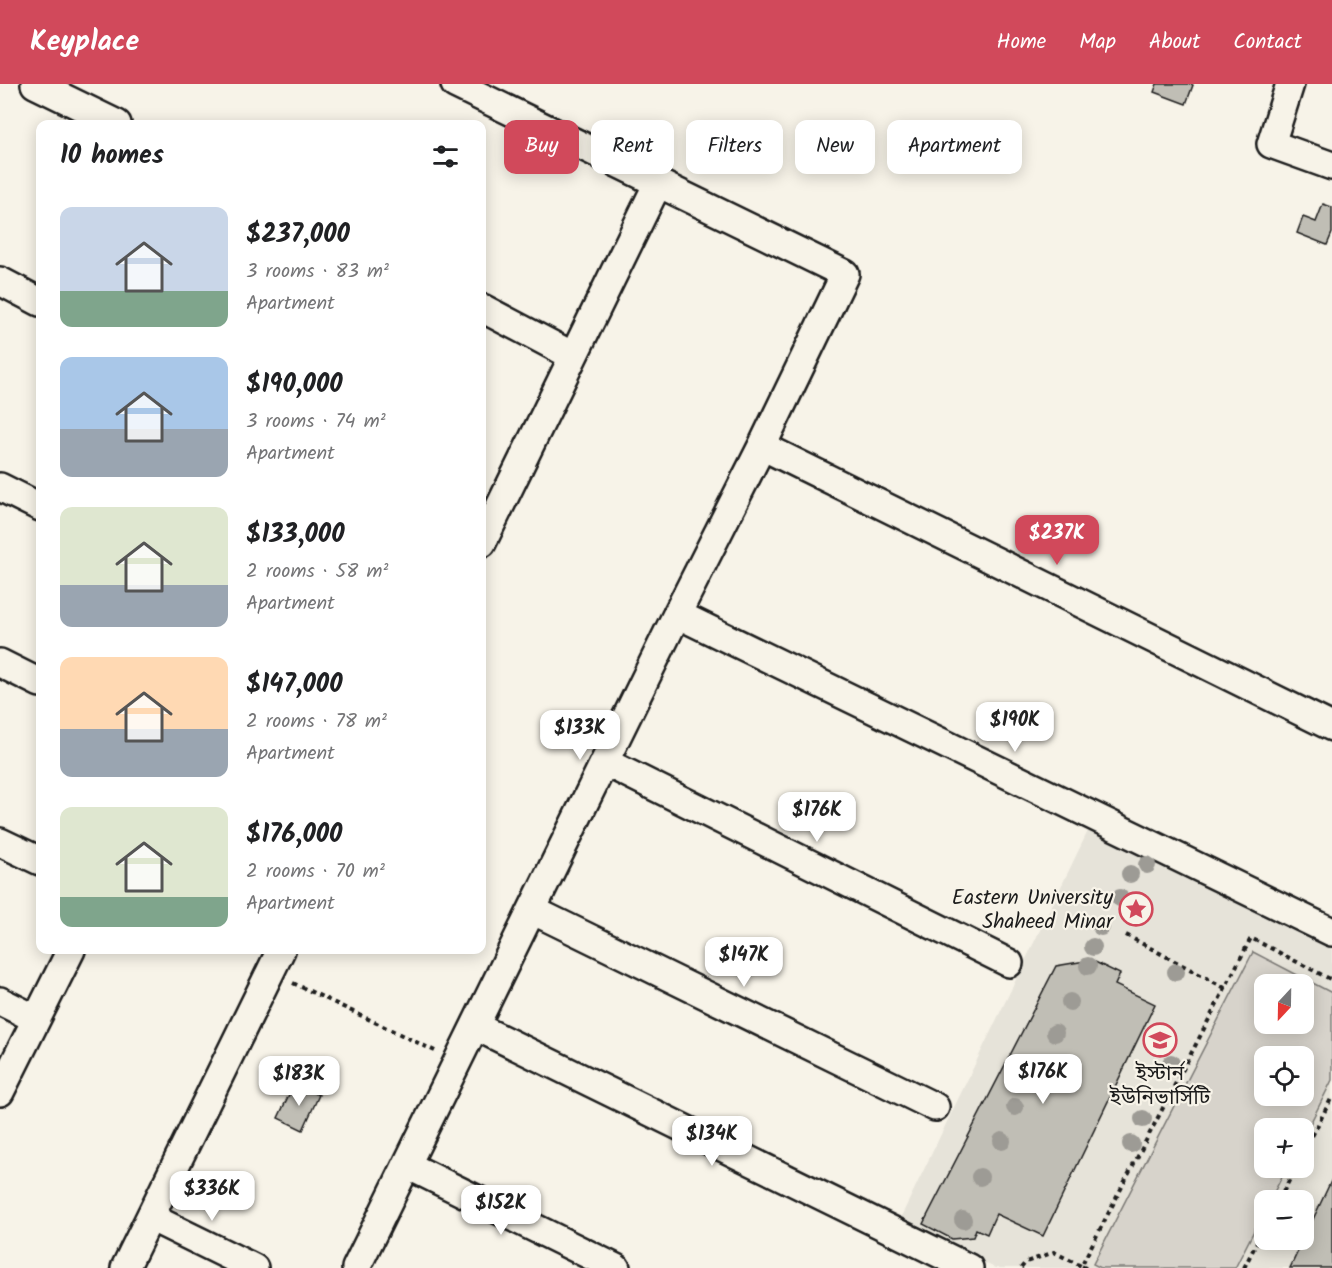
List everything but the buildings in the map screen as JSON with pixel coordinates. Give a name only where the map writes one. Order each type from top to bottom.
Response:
[{"type":"street","points":[[35,84],[109,120]]},
{"type":"street","points":[[356,1268],[845,274],[455,84]]},
{"type":"street","points":[[1290,84],[1271,144],[1332,166]]},
{"type":"street","points":[[486,535],[658,183]]},
{"type":"street","points":[[0,281],[36,300]]},
{"type":"street","points":[[486,310],[573,356]]},
{"type":"street","points":[[762,446],[1332,727]]},
{"type":"street","points":[[0,488],[36,505]]},
{"type":"street","points":[[677,614],[1332,932]]},
{"type":"street","points":[[0,663],[36,681]]},
{"type":"street","points":[[605,762],[1010,963]]},
{"type":"street","points":[[0,842],[36,859]]},
{"type":"street","points":[[532,910],[935,1107]]},
{"type":"street","points":[[0,1092],[69,954]]},
{"type":"street","points":[[125,1268],[276,961]]},
{"type":"street","points":[[0,1001],[36,1019]]},
{"type":"street","points":[[475,1026],[969,1268]]},
{"type":"street","points":[[407,1165],[616,1268]]},
{"type":"street","points":[[150,1217],[254,1268]]},
{"type":"path","points":[[1126,935],[1225,988]]},
{"type":"path","points":[[1021,1268],[1026,1262],[1054,1252],[1084,1267],[1251,938],[1332,980]]},
{"type":"path","points":[[276,961],[458,1061]]},
{"type":"path","points":[[1314,1132],[1332,1097]]},
{"type":"path","points":[[1244,1268],[1254,1248]]},
{"type":"shaded area","name":"ইস্টার্ন ইউনিভার্সিটি","points":[[1088,831],[1332,949],[1332,1268],[995,1268],[899,1221]]},
{"type":"shaded area","points":[[1253,952],[1295,974],[1254,974],[1254,1034],[1314,1034],[1314,984],[1332,993],[1332,1080],[1313,1118],[1254,1118],[1254,1178],[1281,1178],[1275,1190],[1254,1190],[1254,1231],[1235,1268],[1101,1268],[1093,1264]]},
{"type":"place","name":"Eastern University Shaheed Minar","points":[[1136,909]]},
{"type":"place","name":"ইস্টার্ন ইউনিভার্সিটি","points":[[1160,1040]]}]
